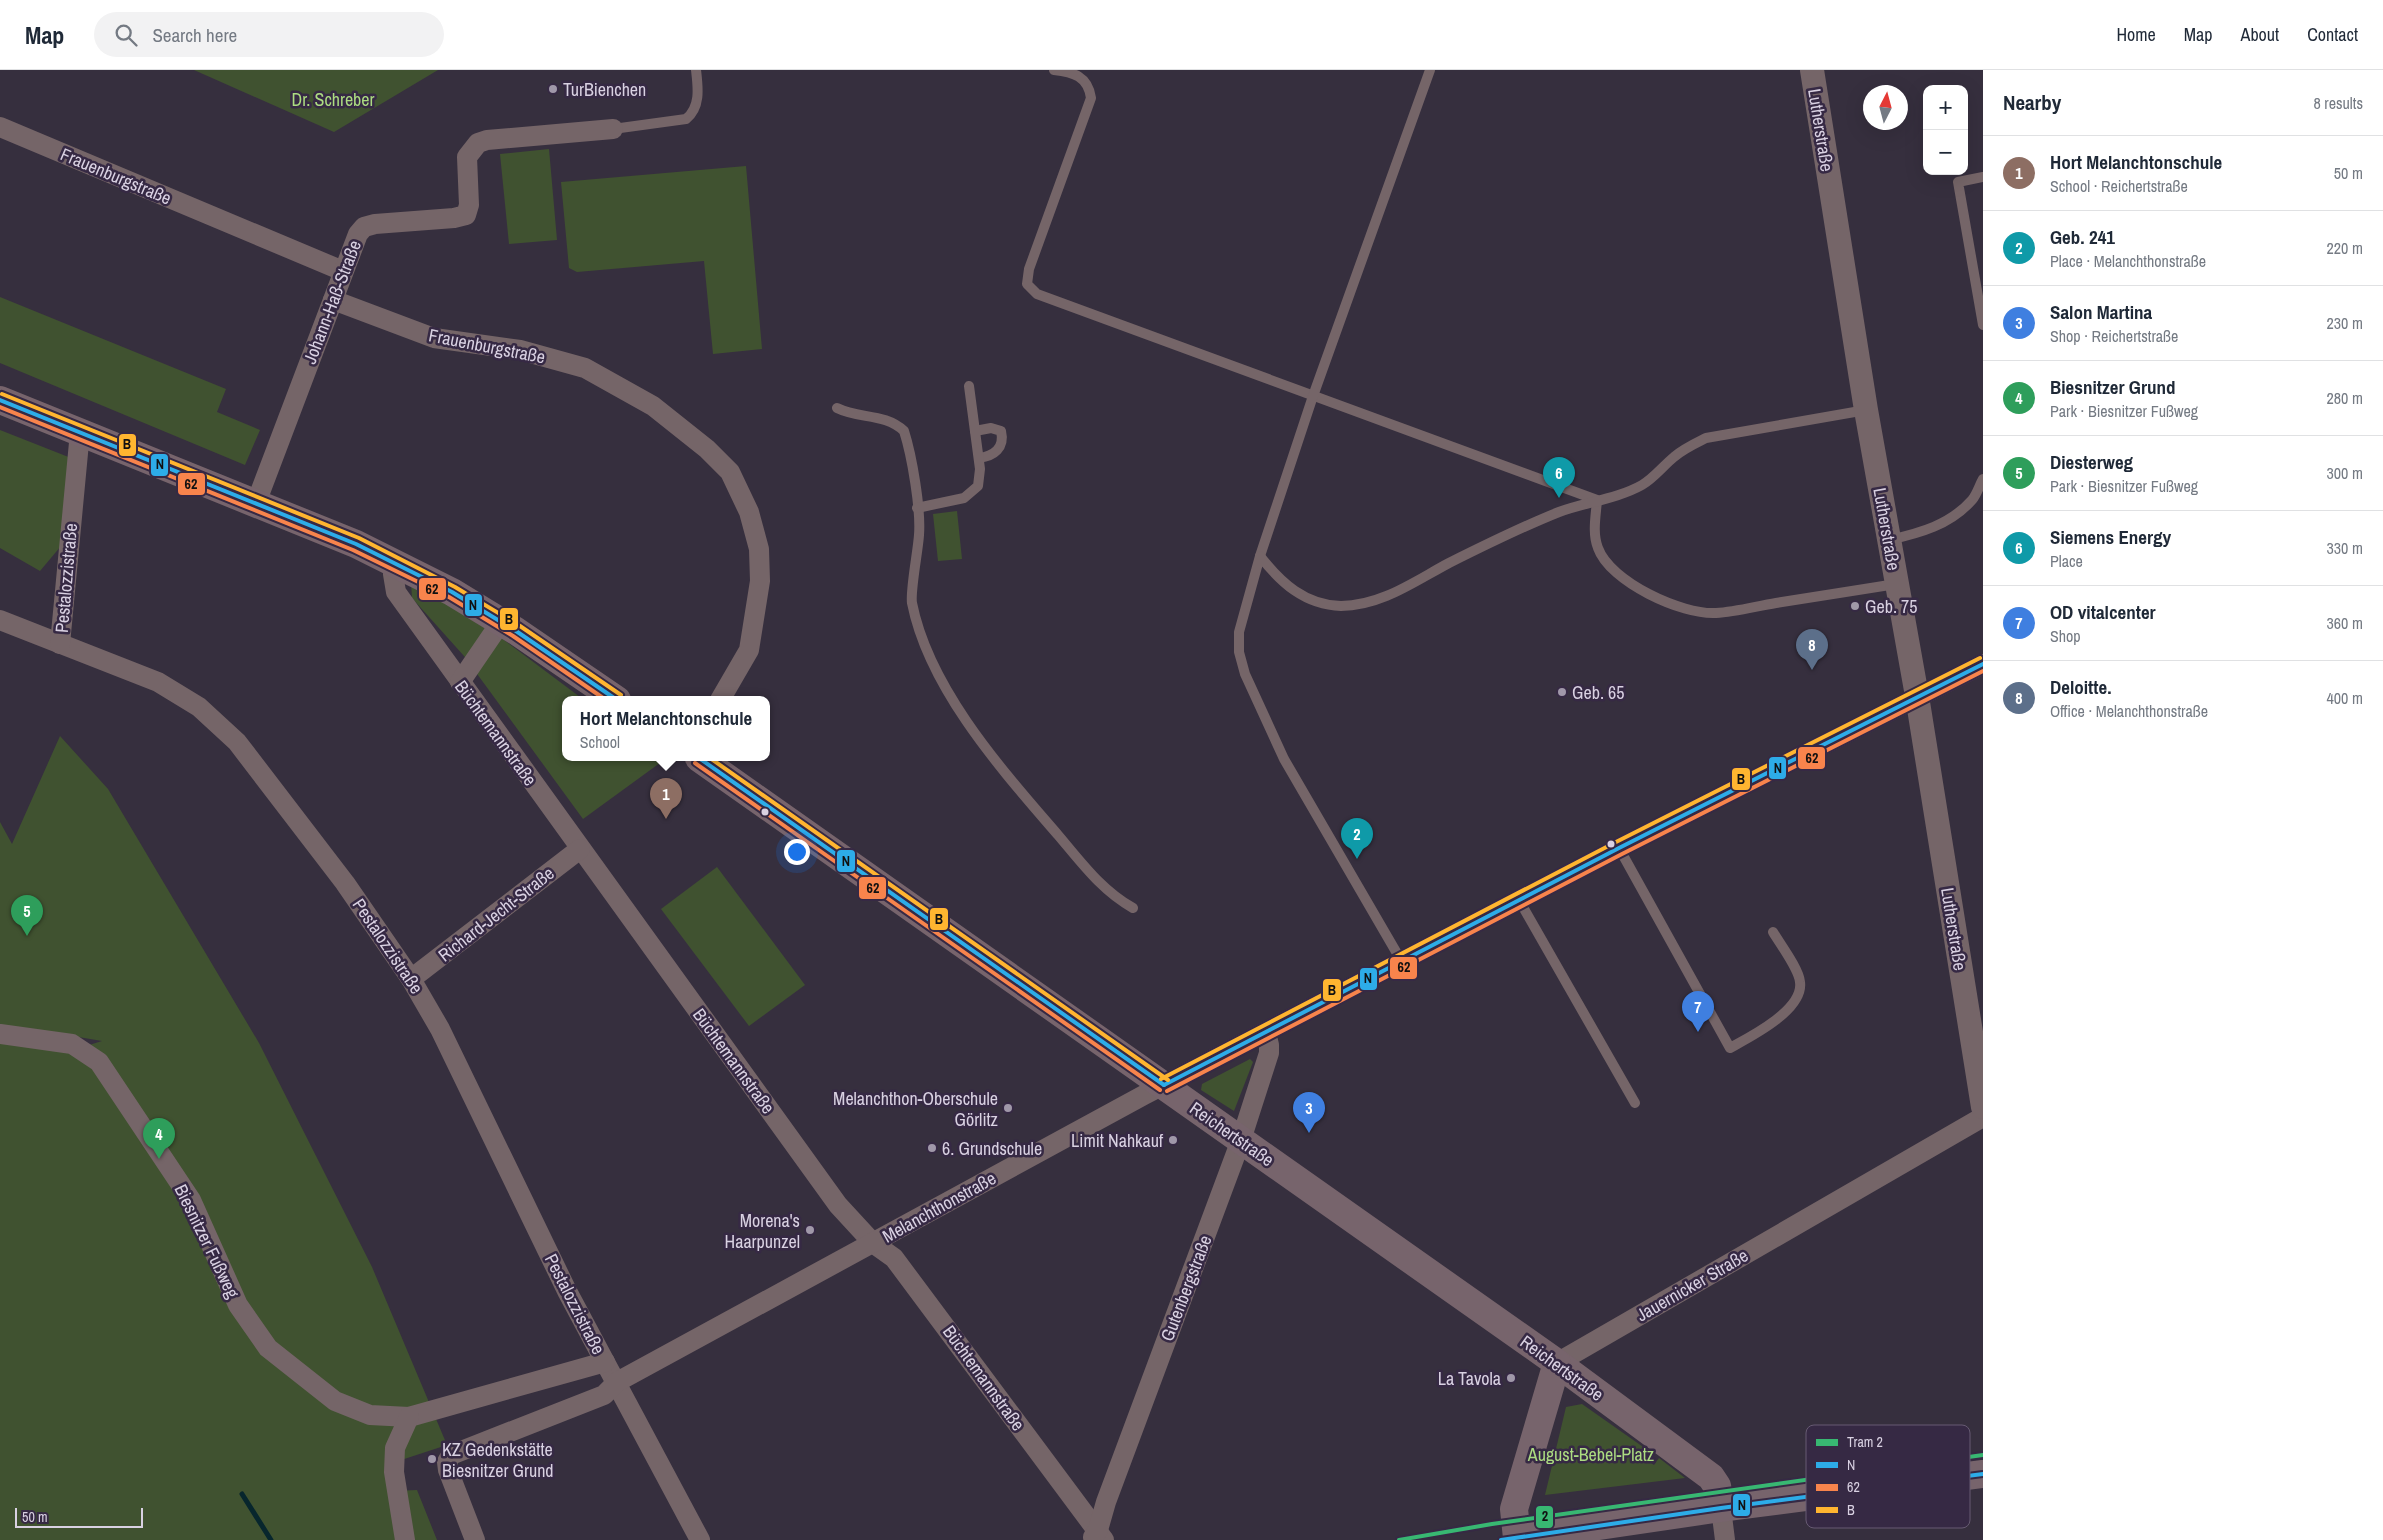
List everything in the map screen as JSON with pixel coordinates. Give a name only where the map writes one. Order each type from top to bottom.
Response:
[{"type":"main road","points":[[0,400],[356,544],[452,592],[501,622],[611,696]]},
{"type":"main road","name":"Reichertstraße","points":[[703,761],[1557,1363],[1711,1477],[1717,1486],[1721,1508]]},
{"type":"main road","points":[[1557,1363],[1514,1509],[1516,1538],[1806,1497]]},
{"type":"main road","points":[[1970,1476],[1983,1474]]},
{"type":"street","name":"Lutherstraße","points":[[1812,70],[1866,410],[1917,696],[1983,1107]]},
{"type":"street","name":"Frauenburgstraße","points":[[0,127],[343,271]]},
{"type":"street","name":"Johann-Haß-Straße","points":[[256,503],[343,271],[358,234],[364,227],[375,224],[454,218],[466,215],[469,205],[467,157],[478,143],[487,140],[613,129]]},
{"type":"street","name":"Frauenburgstraße","points":[[332,300],[434,338],[520,350],[585,368],[653,406],[707,449],[730,472],[749,512],[759,549],[760,581],[749,650],[722,696]]},
{"type":"street","name":"Pestalozzistraße","points":[[80,432],[60,644],[79,653],[158,682],[198,706],[237,742],[345,883],[412,979],[440,1029],[567,1291],[700,1540]]},
{"type":"street","name":"Büchtemannstraße","points":[[396,564],[393,574],[396,592],[460,682],[844,1212],[872,1243],[894,1258],[1098,1537]]},
{"type":"street","points":[[0,620],[60,644]]},
{"type":"street","points":[[460,682],[501,622]]},
{"type":"street","name":"Melanchthonstraße","points":[[475,1540],[448,1470],[447,1462],[451,1455],[604,1395],[617,1382],[1164,1085],[1619,848],[1983,664]]},
{"type":"street","name":"Richard-Jecht-Straße","points":[[412,979],[580,848]]},
{"type":"street","name":"Gutenbergstraße","points":[[1098,1537],[1106,1502],[1241,1140],[1269,1053],[1266,1033]]},
{"type":"street","name":"Biesnitzer Fußweg","points":[[0,1034],[72,1044],[98,1062],[191,1200],[238,1306],[268,1348],[335,1401],[370,1415],[409,1417],[605,1362]]},
{"type":"street","name":"Jauernicker Straße","points":[[1557,1363],[1983,1117]]},
{"type":"street","points":[[405,1540],[394,1472],[395,1448],[409,1417]]},
{"type":"street","points":[[1721,1508],[1725,1540]]},
{"type":"lane","points":[[613,129],[686,119],[692,115],[698,97],[696,70]]},
{"type":"lane","points":[[1054,70],[1077,75],[1087,82],[1090,98],[1028,270],[1028,284],[1037,294],[1597,500]]},
{"type":"lane","points":[[1402,962],[1284,759],[1244,674],[1239,652],[1240,632],[1260,556],[1313,396],[1430,70]]},
{"type":"lane","points":[[1983,177],[1958,182],[1983,325]]},
{"type":"lane","points":[[917,508],[964,498],[978,486],[980,469],[969,386]]},
{"type":"lane","points":[[837,408],[850,414],[891,421],[904,431],[917,508],[919,532],[911,601],[920,635],[957,705],[1007,776],[1099,882],[1118,900],[1133,908]]},
{"type":"lane","points":[[1260,556],[1278,579],[1297,593],[1318,603],[1341,606],[1367,602],[1407,587],[1504,535],[1561,511],[1620,494],[1642,484],[1688,447],[1706,438],[1866,410]]},
{"type":"lane","points":[[975,431],[991,428],[1001,432],[1003,440],[1000,448],[988,456],[979,458]]},
{"type":"lane","points":[[1889,540],[1927,531],[1946,521],[1971,501],[1983,479]]},
{"type":"lane","points":[[1597,500],[1595,532],[1597,547],[1602,558],[1615,573],[1634,586],[1681,607],[1715,613],[1896,584]]},
{"type":"lane","points":[[1619,848],[1730,1048],[1770,1025],[1789,1008],[1798,994],[1801,983],[1797,973],[1773,932]]},
{"type":"lane","points":[[1519,900],[1635,1103]]},
{"type":"green space","name":"Dr. Schreber","points":[[194,70],[438,70],[334,132]]},
{"type":"green space","points":[[549,149],[557,240],[509,244],[500,154]]},
{"type":"green space","points":[[746,166],[762,349],[713,354],[704,261],[577,272],[569,268],[561,182]]},
{"type":"green space","points":[[0,297],[226,389],[217,412],[260,430],[245,465],[0,363]]},
{"type":"green space","points":[[0,430],[71,458],[61,546],[40,571],[0,548]]},
{"type":"green space","points":[[957,511],[962,559],[938,561],[933,514]]},
{"type":"green space","points":[[411,582],[504,640],[579,696],[562,696],[562,761],[663,761],[583,819],[464,656],[412,598]]},
{"type":"green space","points":[[60,736],[108,789],[259,1043],[372,1267],[447,1445],[389,1464],[394,1491],[417,1490],[437,1540],[0,1540],[0,1043],[70,1051],[102,1041],[43,1031],[0,1028],[0,822],[12,844]]},
{"type":"green space","points":[[717,867],[805,985],[749,1026],[661,909]]},
{"type":"green space","points":[[1250,1059],[1253,1062],[1234,1111],[1201,1090],[1202,1084]]},
{"type":"green space","name":"August-Bebel-Platz","points":[[1582,1404],[1646,1449],[1641,1456],[1654,1465],[1659,1458],[1685,1478],[1545,1495],[1566,1407]]},
{"type":"waterway","points":[[242,1494],[271,1540]]},
{"type":"tram line","name":"2","points":[[1970,1457],[1983,1455]]},
{"type":"tram line","name":"2","points":[[1399,1540],[1492,1524],[1806,1480]]},
{"type":"transit line","name":"B","points":[[2,394],[359,538],[455,587],[520,626],[621,695]]},
{"type":"transit line","name":"N","points":[[0,400],[356,544],[452,592],[516,631],[611,696]]},
{"type":"transit line","name":"62","points":[[0,407],[353,550],[449,597],[513,636],[600,696]]},
{"type":"transit line","name":"B","points":[[1161,1079],[1616,842],[1980,658]]},
{"type":"transit line","name":"N","points":[[1164,1085],[1619,848],[1983,664]]},
{"type":"transit line","name":"62","points":[[1167,1091],[1622,854],[1983,671]]},
{"type":"transit line","name":"N","points":[[703,761],[1164,1085]]},
{"type":"transit line","name":"B","points":[[714,761],[1168,1080]]},
{"type":"transit line","name":"62","points":[[695,763],[1160,1090]]},
{"type":"transit line","name":"N","points":[[1970,1476],[1983,1474]]},
{"type":"transit line","name":"N","points":[[1501,1540],[1806,1497]]},
{"type":"place","name":"TurBienchen","points":[[553,89]]},
{"type":"place","name":"Siemens Energy","points":[[1559,498]]},
{"type":"place","name":"Geb. 75","points":[[1855,606]]},
{"type":"place","name":"Deloitte.","points":[[1812,670]]},
{"type":"place","name":"Geb. 65","points":[[1562,692]]},
{"type":"place","name":"Hort Melanchtonschule","points":[[666,819]]},
{"type":"place","name":"Geb. 241","points":[[1357,859]]},
{"type":"place","name":"Diesterweg","points":[[27,936]]},
{"type":"place","name":"OD vitalcenter","points":[[1698,1032]]},
{"type":"place","name":"Melanchthon-Oberschule Görlitz","points":[[1008,1108]]},
{"type":"place","name":"Salon Martina","points":[[1309,1133]]},
{"type":"place","name":"Limit Nahkauf","points":[[1173,1140]]},
{"type":"place","name":"6. Grundschule","points":[[932,1148]]},
{"type":"place","name":"Biesnitzer Grund","points":[[159,1159]]},
{"type":"place","name":"Morena's Haarpunzel","points":[[810,1230]]},
{"type":"place","name":"La Tavola","points":[[1511,1378]]},
{"type":"place","name":"KZ Gedenkstätte Biesnitzer Grund","points":[[432,1459]]}]
